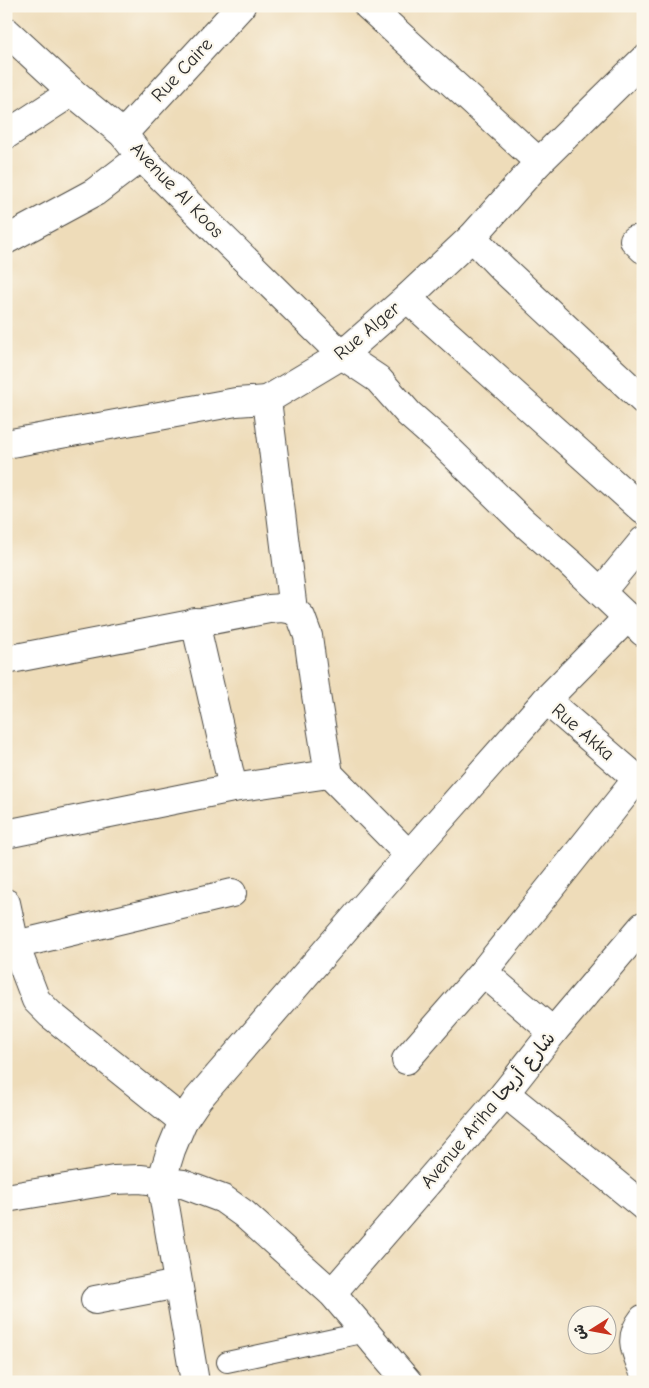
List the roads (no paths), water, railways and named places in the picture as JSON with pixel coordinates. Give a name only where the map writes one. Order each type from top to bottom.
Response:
[{"type":"street","name":"Rue Caire","points":[[123,134],[240,6]]},
{"type":"street","points":[[368,6],[539,162]]},
{"type":"street","name":"Avenue Al Koos","points":[[6,31],[72,92],[123,134],[142,157],[342,355],[378,378],[409,414],[635,624]]},
{"type":"street","name":"Rue Alger","points":[[6,444],[236,402],[267,400],[342,355],[472,237],[539,162],[643,60]]},
{"type":"street","points":[[6,134],[72,92]]},
{"type":"street","points":[[6,240],[95,192],[142,157]]},
{"type":"street","points":[[472,237],[502,268],[643,400]]},
{"type":"street","points":[[407,298],[643,510]]},
{"type":"street","points":[[267,400],[293,610]]},
{"type":"street","points":[[600,592],[643,542]]},
{"type":"street","points":[[6,660],[269,609],[283,608],[293,610],[301,617],[308,636],[329,774],[409,855]]},
{"type":"street","points":[[195,622],[233,788]]},
{"type":"street","points":[[195,1382],[161,1182],[170,1150],[183,1121],[204,1092],[546,700],[635,624]]},
{"type":"street","name":"Rue Akka","points":[[546,700],[640,781]]},
{"type":"street","points":[[6,834],[233,788],[329,774]]},
{"type":"street","points":[[406,1060],[483,972],[640,781]]},
{"type":"street","points":[[15,945],[232,893]]},
{"type":"street","points":[[6,903],[15,945],[36,1000],[50,1014],[183,1121]]},
{"type":"street","name":"Avenue Ariha شارع أريحا","points":[[332,1293],[505,1093],[554,1032],[634,954],[643,926]]},
{"type":"street","points":[[483,972],[554,1032]]},
{"type":"street","points":[[505,1093],[643,1206]]},
{"type":"street","points":[[6,1198],[114,1180],[140,1179],[183,1184],[223,1199],[244,1214],[332,1293],[408,1382]]},
{"type":"street","points":[[96,1300],[178,1284]]},
{"type":"street","points":[[643,1319],[633,1336],[634,1348],[643,1370]]},
{"type":"street","points":[[227,1362],[366,1332]]}]
